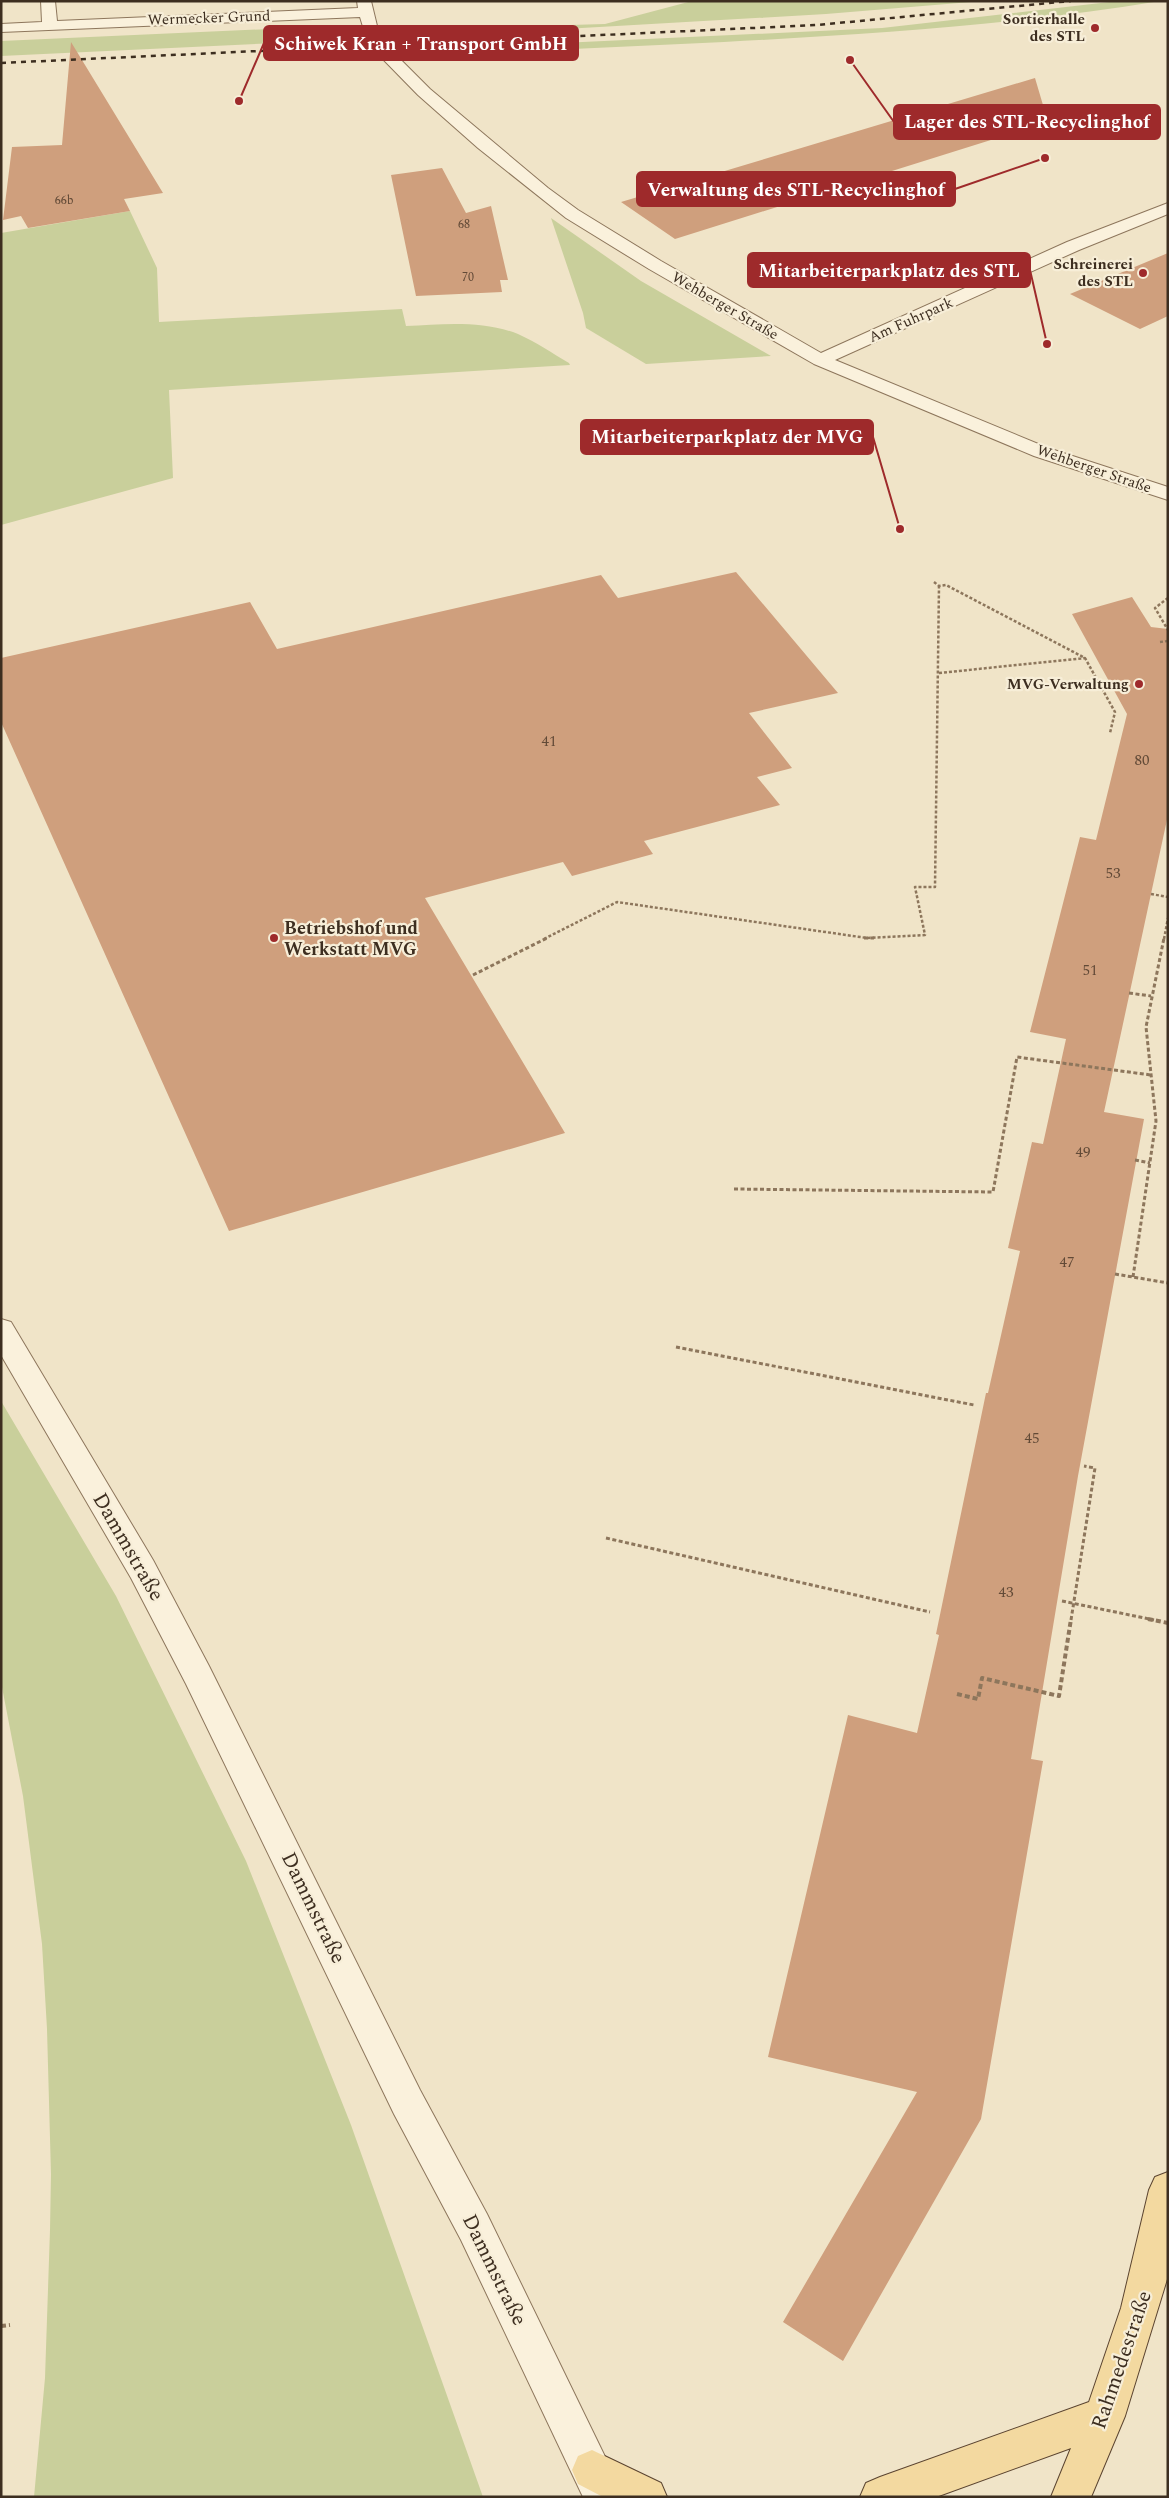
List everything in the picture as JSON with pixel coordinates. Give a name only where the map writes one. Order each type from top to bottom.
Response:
[{"type":"main road","name":"Rahmedestraße","points":[[1070,2497],[1105,2416],[1145,2294],[1161,2229],[1168,2190]]},
{"type":"main road","points":[[880,2497],[1105,2416]]},
{"type":"main road","points":[[598,2483],[648,2497]]},
{"type":"street","points":[[48,1],[50,26]]},
{"type":"street","name":"Wermecker Grund","points":[[1,28],[366,7]]},
{"type":"street","name":"Wehberger Straße","points":[[366,7],[373,37],[378,46],[454,120],[572,214],[655,266],[820,360],[1041,452],[1168,494]]},
{"type":"street","name":"Am Fuhrpark","points":[[820,360],[1073,246],[1168,208]]},
{"type":"street","name":"Dammstraße","points":[[1,1330],[142,1569],[198,1676],[407,2102],[474,2227],[598,2483]]},
{"type":"path","points":[[473,976],[617,902],[867,938],[925,935],[915,887],[935,887],[935,803],[939,673],[938,586],[934,582]]},
{"type":"path","points":[[938,586],[946,585],[1085,658],[1115,712],[1110,734]]},
{"type":"path","points":[[1168,598],[1155,608],[1168,630]]},
{"type":"path","points":[[1160,642],[1168,640]]},
{"type":"path","points":[[939,673],[1085,658]]},
{"type":"path","points":[[1151,894],[1168,897]]},
{"type":"path","points":[[1133,1277],[1156,1121],[1146,1027],[1168,918]]},
{"type":"path","points":[[1129,993],[1151,996]]},
{"type":"path","points":[[734,1189],[993,1192],[1017,1057],[1151,1075]]},
{"type":"path","points":[[1135,1160],[1150,1163]]},
{"type":"path","points":[[1115,1274],[1168,1283]]},
{"type":"path","points":[[676,1347],[974,1405]]},
{"type":"path","points":[[957,1694],[978,1699],[982,1678],[1059,1696],[1095,1468],[1084,1466]]},
{"type":"path","points":[[606,1538],[930,1612]]},
{"type":"path","points":[[1062,1600],[1168,1623]]},
{"type":"path","points":[[1,2326],[10,2325]]},
{"type":"green space","points":[[692,1],[983,1],[826,14],[405,38],[401,30],[605,24]]},
{"type":"green space","points":[[1118,1],[1160,1],[997,22],[833,36],[492,52],[415,54],[413,50],[882,28]]},
{"type":"green space","points":[[314,27],[330,32],[340,40],[1,56],[1,41]]},
{"type":"green space","points":[[130,211],[157,268],[159,322],[402,309],[406,326],[463,324],[504,330],[518,334],[570,365],[169,390],[173,478],[1,525],[1,233]]},
{"type":"green space","points":[[551,218],[641,281],[771,356],[646,364],[586,328],[583,313]]},
{"type":"green space","points":[[1,1401],[116,1596],[246,1861],[351,2125],[483,2497],[34,2497],[45,2378],[50,2230],[51,2174],[47,2029],[42,1944],[23,1796],[1,1682]]},
{"type":"building","points":[[71,42],[163,193],[124,199],[130,211],[28,228],[21,216],[3,220],[12,147],[62,145]]},
{"type":"building","points":[[1035,78],[1048,122],[675,239],[621,202]]},
{"type":"building","points":[[442,168],[466,213],[491,206],[508,280],[500,280],[502,292],[416,296],[391,175]]},
{"type":"building","name":"Schreinerei des STL","points":[[1168,253],[1168,316],[1140,329],[1070,294]]},
{"type":"building","name":"Betriebshof und Werkstatt MVG","points":[[736,572],[838,693],[749,713],[792,768],[757,777],[780,805],[644,841],[653,854],[572,876],[563,862],[425,898],[565,1133],[229,1231],[1,722],[1,658],[250,602],[277,649],[601,575],[618,598]]},
{"type":"building","points":[[1132,597],[1151,627],[1168,629],[1168,815],[1104,1112],[1144,1119],[1078,1476],[1031,1759],[1043,1761],[981,2119],[843,2361],[783,2322],[917,2092],[768,2057],[848,1715],[917,1733],[939,1635],[936,1634],[986,1393],[988,1393],[1020,1251],[1008,1248],[1032,1142],[1043,1144],[1066,1039],[1030,1032],[1080,837],[1096,840],[1127,714],[1072,614]]},
{"type":"railway","points":[[1,63],[817,25],[1071,1]]},
{"type":"place","name":"Sortierhalle des STL","points":[[1095,28]]},
{"type":"place","name":"Lager des STL-Recyclinghof","points":[[850,60]]},
{"type":"place","name":"Schiwek Kran + Transport GmbH","points":[[239,101]]},
{"type":"place","name":"Verwaltung des STL-Recyclinghof","points":[[1045,158]]},
{"type":"place","name":"Schreinerei des STL","points":[[1143,273]]},
{"type":"place","name":"Mitarbeiterparkplatz des STL","points":[[1047,344]]},
{"type":"place","name":"Mitarbeiterparkplatz der MVG","points":[[900,529]]},
{"type":"place","name":"MVG-Verwaltung","points":[[1139,684]]},
{"type":"place","name":"Betriebshof und Werkstatt MVG","points":[[274,938]]}]
